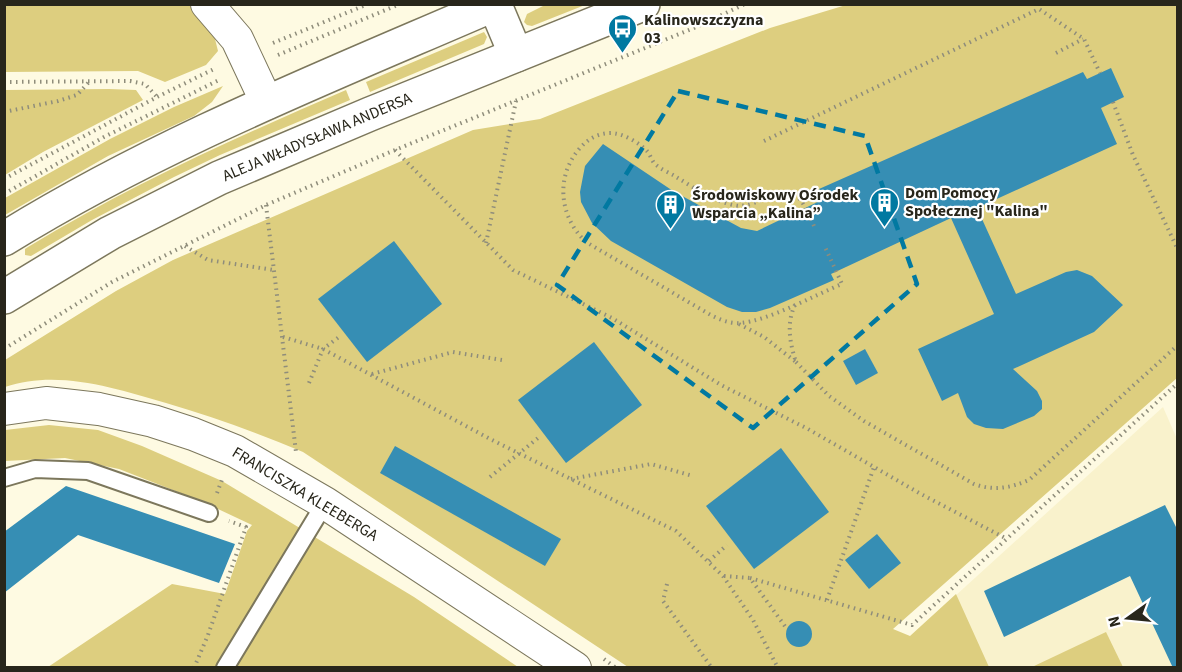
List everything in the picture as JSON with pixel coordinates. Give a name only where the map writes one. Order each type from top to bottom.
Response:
[{"type":"main road","name":"ALEJA WŁADYSŁAWA ANDERSA","points":[[10,281],[219,177],[643,4]]},
{"type":"main road","points":[[4,239],[121,172],[267,103],[495,5],[516,55]]},
{"type":"street","points":[[207,4],[237,39],[267,103]]},
{"type":"street","name":"FRANCISZKA KLEEBERGA","points":[[4,409],[46,403],[99,409],[153,421],[194,434],[235,451],[326,502],[575,668]]},
{"type":"lane","points":[[4,478],[35,469],[88,471],[209,513]]},
{"type":"lane","points":[[225,668],[326,502]]},
{"type":"path","points":[[333,19],[368,4]]},
{"type":"path","points":[[4,194],[104,137],[187,95],[400,4]]},
{"type":"path","points":[[4,349],[112,282],[266,205],[694,28],[745,4]]},
{"type":"path","points":[[764,141],[1039,9],[1084,39],[1100,73]]},
{"type":"path","points":[[1056,52],[1084,39]]},
{"type":"path","points":[[4,112],[77,95],[89,81]]},
{"type":"path","points":[[4,82],[130,81],[145,84],[157,97],[4,179]]},
{"type":"path","points":[[486,243],[516,100]]},
{"type":"path","points":[[1113,102],[1133,155],[1178,250]]},
{"type":"path","points":[[814,226],[803,201],[795,195],[787,192],[741,206],[724,202],[662,169],[646,150],[623,135],[613,133],[591,138],[575,153],[563,177],[566,209],[578,234],[586,242],[718,319],[739,323],[764,337],[796,362],[830,396],[880,431],[985,488],[997,489],[1029,480],[1178,345]]},
{"type":"path","points":[[395,150],[513,270],[612,318],[721,385],[808,429],[1007,539]]},
{"type":"path","points":[[266,205],[297,458]]},
{"type":"path","points":[[185,246],[208,260],[274,270]]},
{"type":"path","points":[[739,323],[762,318],[842,284],[825,247]]},
{"type":"path","points":[[796,303],[790,320],[796,362]]},
{"type":"path","points":[[283,337],[323,349],[492,440],[676,531],[723,576],[753,620],[778,668]]},
{"type":"path","points":[[309,382],[323,349],[339,337]]},
{"type":"path","points":[[371,374],[453,352],[502,360]]},
{"type":"path","points":[[723,576],[750,578],[912,625],[1178,382]]},
{"type":"path","points":[[489,477],[538,438]]},
{"type":"path","points":[[570,479],[651,464],[693,476]]},
{"type":"path","points":[[827,600],[874,467]]},
{"type":"path","points":[[194,668],[246,527],[209,513]]},
{"type":"path","points":[[709,561],[727,546]]},
{"type":"path","points":[[750,578],[787,629]]},
{"type":"path","points":[[667,584],[663,601],[712,668]]},
{"type":"highlighted area","points":[[678,91],[865,136],[917,284],[753,428],[557,285]]},
{"type":"shaded area","points":[[547,4],[585,5],[532,26],[524,22],[527,14]]},
{"type":"shaded area","points":[[4,5],[189,5],[213,31],[218,51],[206,65],[165,82],[138,71],[5,72]]},
{"type":"shaded area","points":[[846,5],[1177,5],[1177,378],[893,629],[910,636],[956,594],[989,667],[628,667],[303,452],[201,414],[106,387],[65,380],[45,380],[5,387],[5,360],[116,291],[173,260],[473,130],[540,119],[770,28]]},
{"type":"shaded area","points":[[484,32],[487,37],[484,44],[370,92],[366,82]]},
{"type":"shaded area","points":[[223,86],[212,102],[194,116],[108,156],[5,215],[5,198],[110,139]]},
{"type":"shaded area","points":[[5,90],[136,90],[143,100],[43,152],[5,175]]},
{"type":"shaded area","points":[[346,90],[350,100],[220,155],[92,220],[31,256],[25,255],[25,249],[28,247],[145,182]]},
{"type":"shaded area","points":[[1163,407],[1177,439],[1177,667],[876,668]]},
{"type":"shaded area","points":[[49,425],[98,430],[142,446],[222,481],[414,597],[518,667],[48,667],[172,584],[225,594],[247,531],[252,525],[201,501],[119,469],[65,458],[5,461],[5,430]]},
{"type":"shaded area","points":[[1106,632],[1123,667],[1032,667]]},
{"type":"building","points":[[1111,68],[1124,97],[1101,108],[1117,144],[977,208],[1016,294],[1066,272],[1077,270],[1092,276],[1123,305],[1094,332],[1013,369],[1037,391],[1042,401],[1042,409],[1034,416],[1003,429],[986,428],[974,424],[967,417],[958,393],[942,401],[918,349],[994,314],[951,218],[831,274],[834,280],[770,308],[756,312],[742,312],[727,307],[611,241],[592,223],[581,202],[580,192],[585,166],[603,144],[673,191],[741,228],[757,231],[824,199],[819,189],[1083,72],[1087,79]]},
{"type":"building","points":[[394,241],[442,304],[367,362],[318,299]]},
{"type":"building","points":[[594,342],[642,405],[566,463],[518,400]]},
{"type":"building","points":[[865,349],[878,373],[856,385],[843,361]]},
{"type":"building","points":[[395,446],[561,539],[545,566],[380,473]]},
{"type":"building","points":[[781,448],[829,512],[754,569],[706,506]]},
{"type":"building","points":[[66,486],[235,544],[219,583],[78,535],[4,593],[4,532]]},
{"type":"building","points":[[1165,505],[1178,531],[1178,668],[1173,668],[1130,576],[1004,637],[984,591]]},
{"type":"building","points":[[877,534],[901,563],[869,589],[845,560]]},
{"type":"building","points":[[799,621],[808,625],[812,634],[808,643],[799,647],[790,643],[786,634],[790,625]]},
{"type":"place","name":"Kalinowszczyzna 03","points":[[623,54]]},
{"type":"place","name":"Dom Pomocy Społecznej \"Kalina\"","points":[[884,228]]},
{"type":"place","name":"Środowiskowy Ośrodek Wsparcia „Kalina”","points":[[671,230]]}]
